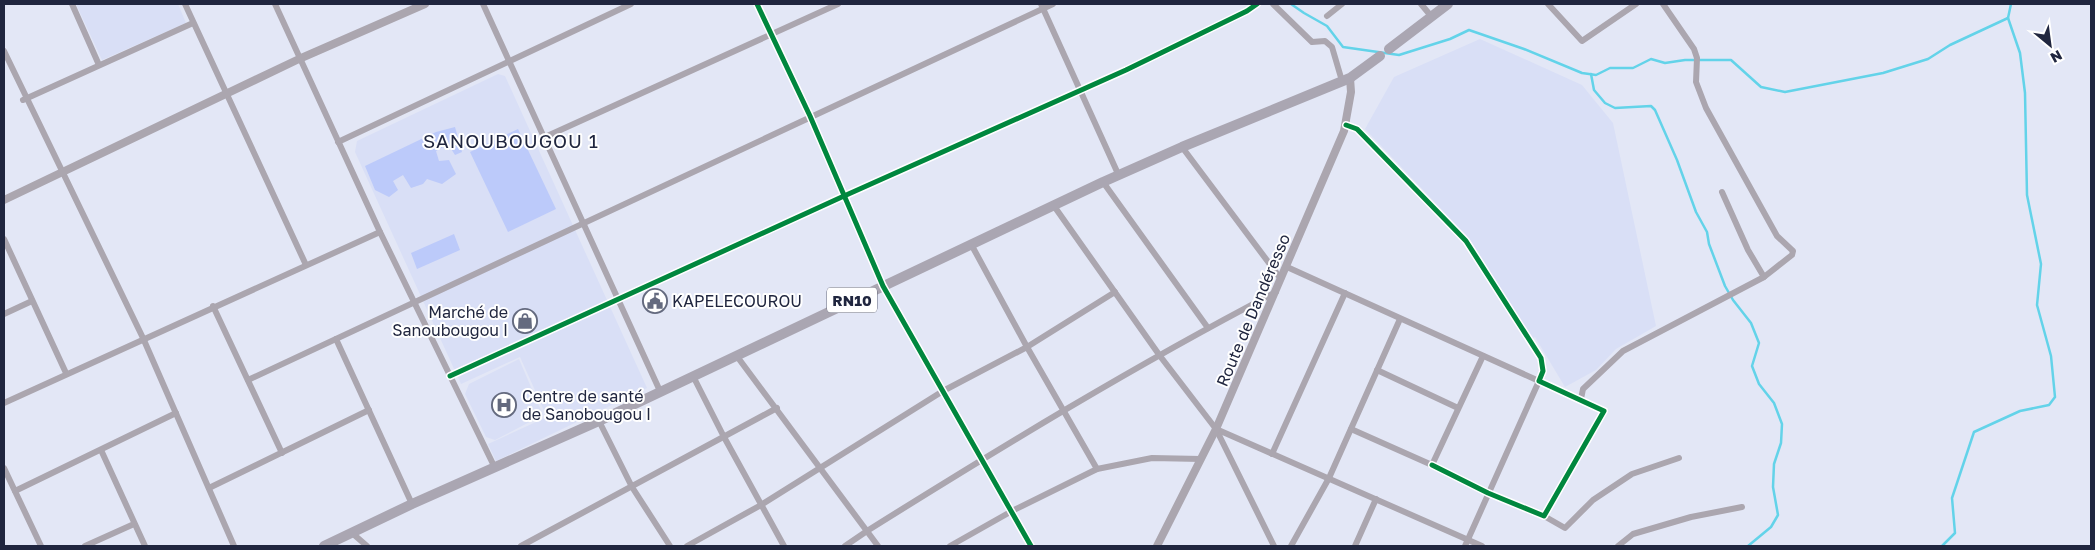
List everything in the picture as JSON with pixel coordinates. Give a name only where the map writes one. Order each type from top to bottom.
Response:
[{"type":"highway","points":[[1389,49],[1448,4]]},
{"type":"highway","name":"RN10","points":[[324,546],[412,504],[599,421],[736,354],[1103,182],[1182,147],[1346,80],[1380,56]]},
{"type":"street","points":[[72,4],[99,65]]},
{"type":"street","points":[[184,4],[306,265]]},
{"type":"street","points":[[274,4],[380,232],[495,468]]},
{"type":"street","points":[[4,200],[299,58],[425,4]]},
{"type":"street","points":[[483,4],[660,391]]},
{"type":"street","points":[[338,142],[631,4]]},
{"type":"street","points":[[757,4],[810,116],[883,286],[1031,546]]},
{"type":"street","points":[[545,137],[838,4]]},
{"type":"street","points":[[248,380],[810,116],[929,63],[1042,6],[1053,4]]},
{"type":"street","points":[[450,376],[1080,90],[1247,11],[1257,4]]},
{"type":"street","points":[[1273,4],[1312,42],[1325,40],[1332,47],[1346,80]]},
{"type":"street","points":[[1327,16],[1342,4]]},
{"type":"street","points":[[1421,4],[1431,16]]},
{"type":"street","points":[[1548,4],[1582,41],[1636,4]]},
{"type":"street","points":[[1580,399],[1583,389],[1623,351],[1764,277],[1792,255],[1793,251],[1777,236],[1706,108],[1696,82],[1697,61],[1694,49],[1662,4]]},
{"type":"street","points":[[1042,6],[1119,176]]},
{"type":"street","points":[[25,99],[193,23]]},
{"type":"street","points":[[4,51],[25,99],[143,338],[234,546]]},
{"type":"street","name":"Route de Dandéresso","points":[[1157,546],[1216,429],[1287,267],[1346,125],[1351,92],[1346,80]]},
{"type":"street","points":[[1346,125],[1357,128],[1466,241],[1541,358],[1543,371],[1539,381],[1465,546]]},
{"type":"street","points":[[1182,147],[1281,279]]},
{"type":"street","points":[[1103,182],[1208,328]]},
{"type":"street","points":[[1722,192],[1748,250],[1764,277]]},
{"type":"street","points":[[1054,206],[1160,356],[1216,429],[1274,546]]},
{"type":"street","points":[[4,403],[213,306],[380,232]]},
{"type":"street","points":[[4,239],[66,374]]},
{"type":"street","points":[[971,244],[1027,348],[1097,469]]},
{"type":"street","points":[[1287,267],[1604,411],[1544,516]]},
{"type":"street","points":[[687,546],[761,505],[820,466],[943,391],[1027,348],[1114,292]]},
{"type":"street","points":[[845,546],[1063,410],[1276,292]]},
{"type":"street","points":[[1272,454],[1345,294]]},
{"type":"street","points":[[4,314],[32,301]]},
{"type":"street","points":[[213,306],[282,453]]},
{"type":"street","points":[[1291,546],[1329,478],[1400,319]]},
{"type":"street","points":[[336,339],[412,504]]},
{"type":"street","points":[[736,354],[878,546]]},
{"type":"street","points":[[1432,465],[1483,356]]},
{"type":"street","points":[[1377,370],[1458,408]]},
{"type":"street","points":[[693,376],[784,546]]},
{"type":"street","points":[[520,546],[777,408]]},
{"type":"street","points":[[209,488],[369,410]]},
{"type":"street","points":[[15,491],[176,412]]},
{"type":"street","points":[[599,421],[632,487],[670,546]]},
{"type":"street","points":[[1216,429],[1482,546]]},
{"type":"street","points":[[1351,429],[1432,465],[1488,493],[1544,516],[1565,528],[1593,500],[1632,474],[1679,458]]},
{"type":"street","points":[[101,450],[145,546]]},
{"type":"street","points":[[950,546],[1012,511],[1097,469],[1152,458],[1201,459]]},
{"type":"street","points":[[4,468],[41,546]]},
{"type":"street","points":[[1355,546],[1376,499]]},
{"type":"street","points":[[1618,546],[1633,534],[1691,517],[1742,507]]},
{"type":"street","points":[[85,546],[134,524]]},
{"type":"street","points":[[352,533],[367,546]]},
{"type":"shaded area","points":[[76,4],[178,4],[186,23],[102,60]]},
{"type":"shaded area","points":[[1480,39],[1582,85],[1613,123],[1656,326],[1616,349],[1596,370],[1565,387],[1535,337],[1532,339],[1467,236],[1365,129],[1394,77]]},
{"type":"shaded area","points":[[498,74],[505,76],[647,388],[496,461],[488,444],[547,417],[520,357],[461,384],[355,152],[357,141]]},
{"type":"shaded area","points":[[455,127],[462,152],[455,155],[448,144],[436,151],[439,161],[449,160],[456,174],[442,184],[427,179],[423,184],[411,188],[403,175],[393,181],[398,190],[389,197],[375,190],[365,166],[436,132]]},
{"type":"shaded area","points":[[518,129],[556,209],[508,232],[470,152]]},
{"type":"shaded area","points":[[454,234],[460,250],[417,269],[411,253]]},
{"type":"shaded area","name":"Centre de santé de Sanobougou I","points":[[519,359],[543,415],[495,440],[486,437],[465,394],[469,384]]},
{"type":"waterway","points":[[1291,4],[1327,26],[1343,47],[1399,55],[1450,39],[1469,30],[1524,49],[1582,73],[1596,75],[1610,68],[1633,68],[1651,59],[1665,63],[1685,60],[1731,60],[1761,87],[1785,92],[1883,73],[1928,59],[1950,45],[2008,18]]},
{"type":"waterway","points":[[1942,546],[1955,533],[1952,498],[1974,432],[2020,411],[2049,405],[2055,397],[2051,356],[2037,305],[2041,264],[2027,195],[2025,93],[2020,53],[2008,18],[2011,4]]},
{"type":"waterway","points":[[1591,74],[1594,90],[1605,103],[1615,108],[1651,106],[1655,110],[1677,160],[1696,212],[1707,232],[1709,244],[1725,286],[1733,300],[1751,323],[1759,343],[1752,366],[1759,384],[1774,403],[1782,424],[1781,443],[1774,464],[1773,487],[1778,515],[1771,527],[1748,546]]},
{"type":"cycle path","points":[[757,4],[810,116],[883,286],[1031,546]]},
{"type":"cycle path","points":[[450,376],[844,196],[1126,70],[1247,11],[1257,4]]},
{"type":"cycle path","points":[[1346,125],[1357,129],[1466,241],[1541,358],[1543,371],[1539,381],[1604,411],[1544,516],[1488,493],[1432,465]]},
{"type":"place","name":"KAPELECOUROU","points":[[655,301]]},
{"type":"place","name":"Marché de Sanoubougou I","points":[[525,321]]},
{"type":"place","name":"Centre de santé de Sanobougou I","points":[[504,405]]},
{"type":"district","name":"SANOUBOUGOU 1","points":[[511,140]]}]
